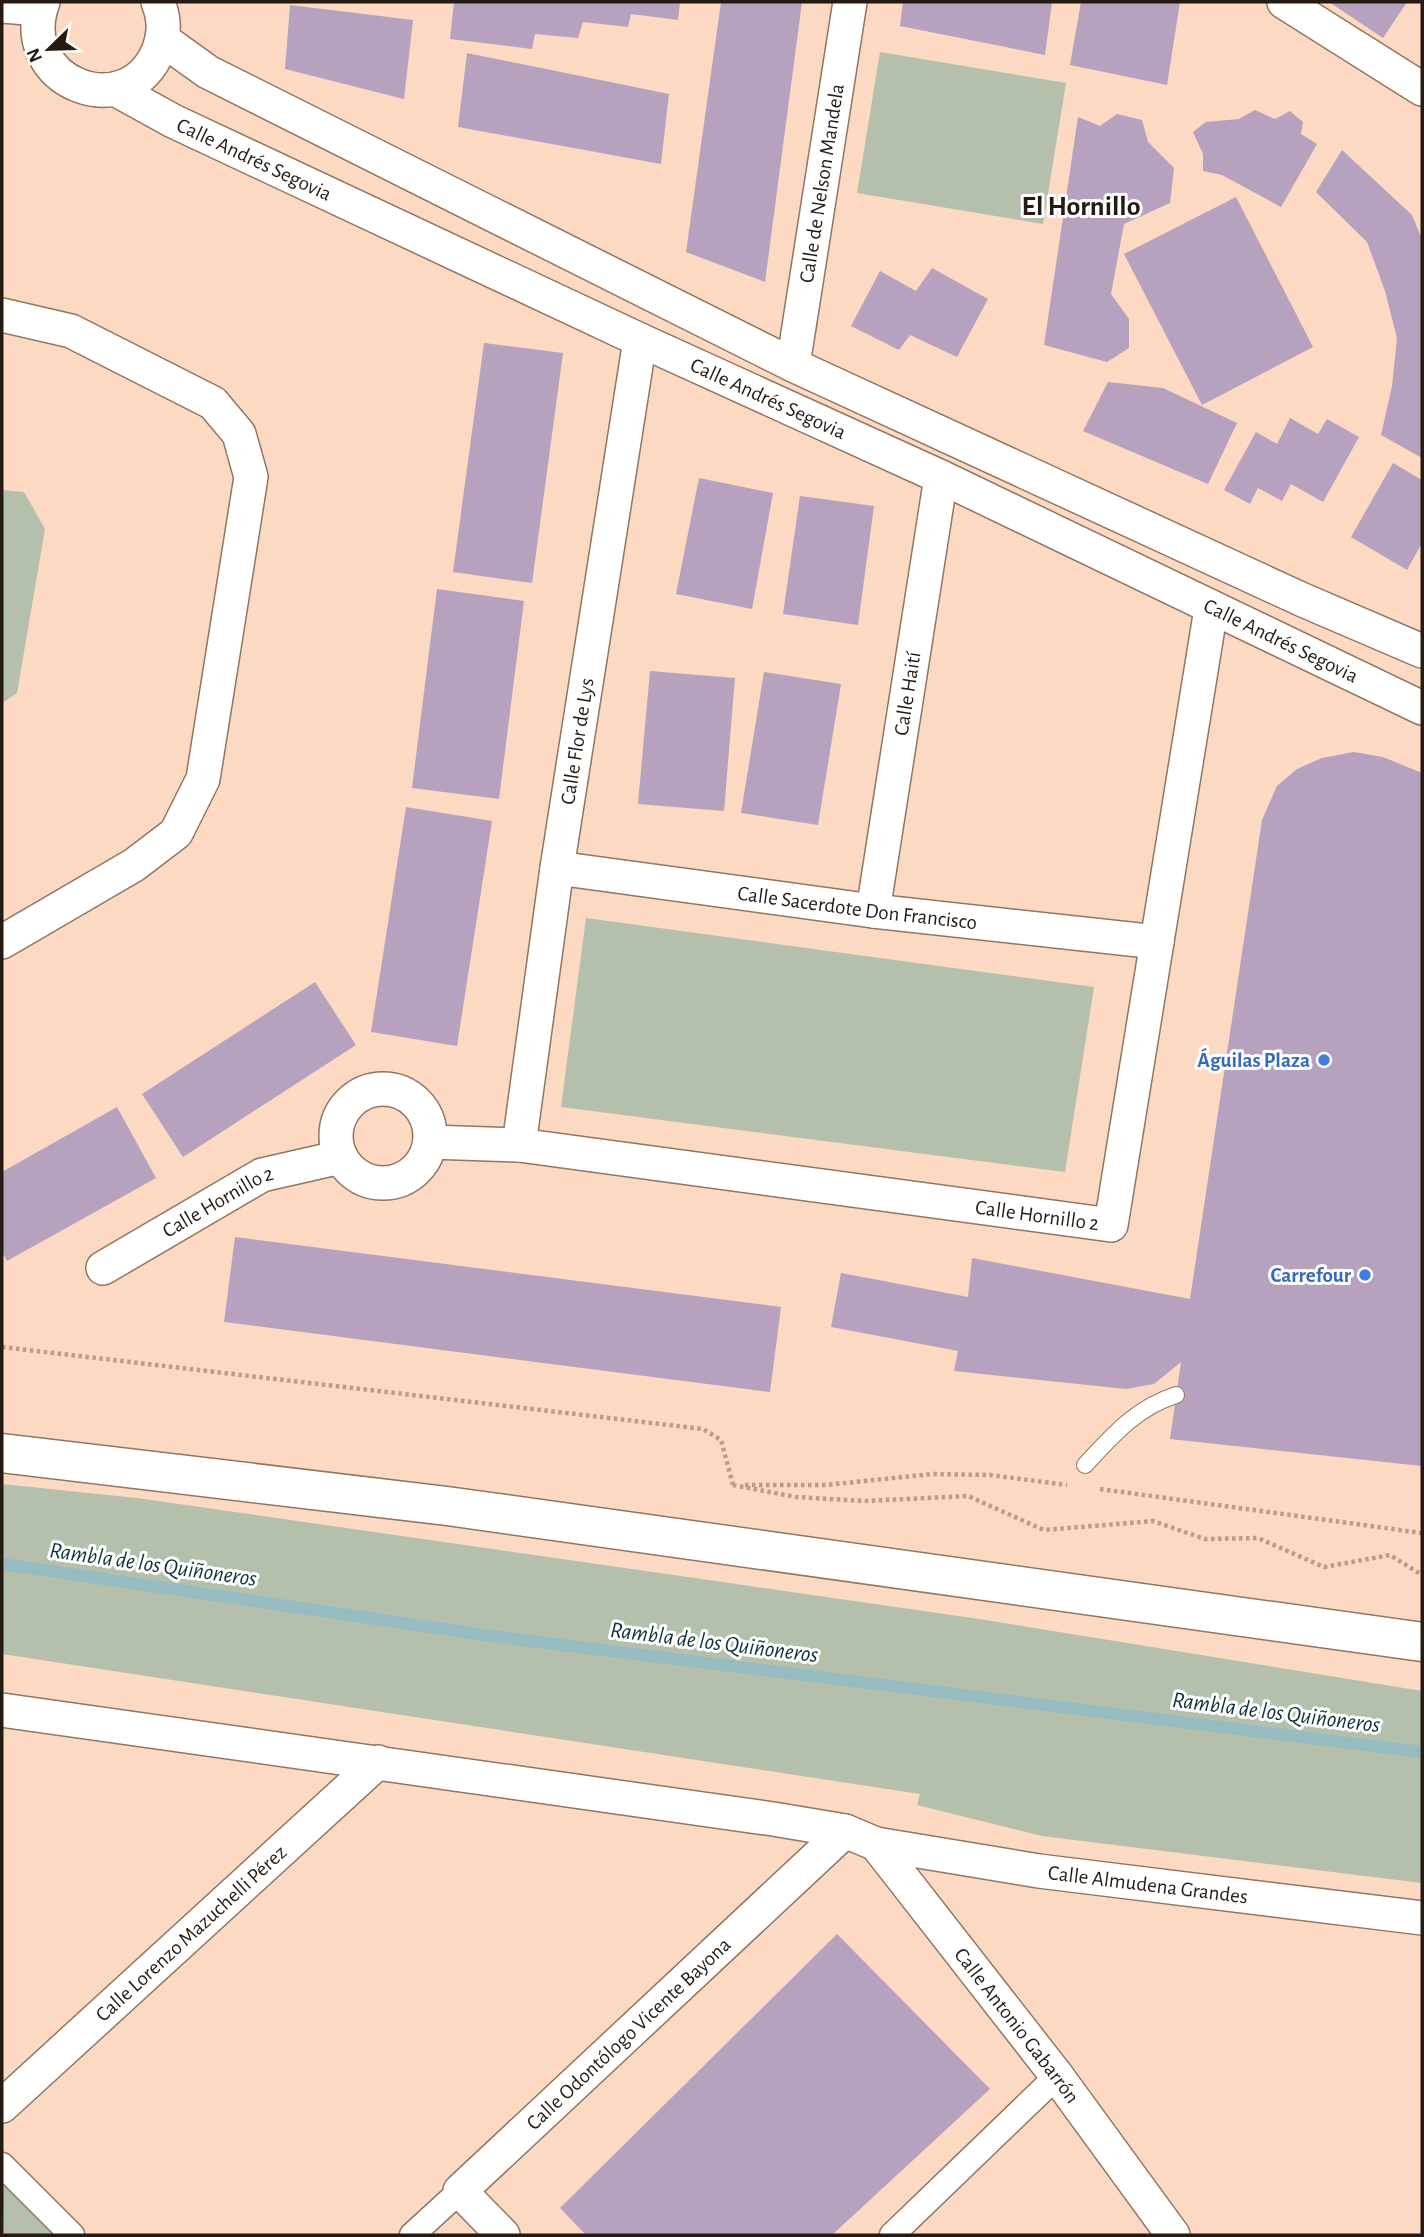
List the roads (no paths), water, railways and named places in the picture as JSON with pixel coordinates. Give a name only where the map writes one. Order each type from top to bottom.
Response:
[{"type":"main road","points":[[2,1453],[447,1506],[1422,1642]]},
{"type":"street","points":[[2,6],[42,5],[37,28],[41,48],[60,76],[80,87],[115,89],[145,72],[158,53],[163,21],[158,2]]},
{"type":"street","name":"Calle de Nelson Mandela","points":[[793,365],[850,2]]},
{"type":"street","points":[[1283,2],[1422,89]]},
{"type":"street","name":"Calle Andrés Segovia","points":[[162,39],[208,72],[793,365],[1303,600],[1422,651]]},
{"type":"street","name":"Calle Andrés Segovia","points":[[115,89],[173,121],[640,340],[941,477],[1211,609],[1422,708]]},
{"type":"street","points":[[2,315],[71,331],[213,403],[239,434],[251,477],[203,779],[176,833],[134,865],[2,942]]},
{"type":"street","name":"Calle Flor de Lys","points":[[519,1145],[557,868],[640,340]]},
{"type":"street","name":"Calle Haití","points":[[873,911],[941,477]]},
{"type":"street","name":"Calle Hornillo 2","points":[[430,1142],[519,1145],[1111,1225],[1211,609]]},
{"type":"street","name":"Calle Sacerdote Don Francisco","points":[[557,868],[873,911],[1157,942]]},
{"type":"street","points":[[384,1088],[400,1091],[413,1099],[424,1111],[430,1126],[430,1142],[417,1169],[405,1178],[391,1182],[362,1178],[341,1157],[336,1141],[337,1125],[348,1104],[368,1091],[384,1088]]},
{"type":"street","name":"Calle Hornillo 2","points":[[103,1268],[262,1175],[341,1157]]},
{"type":"street","name":"Calle Antonio Gabarrón","points":[[2,1710],[845,1831],[876,1844],[1056,2076],[1173,2235]]},
{"type":"street","name":"Calle Lorenzo Mazuchelli Pérez","points":[[2,2106],[378,1762]]},
{"type":"street","name":"Calle Odontólogo Vicente Bayona","points":[[412,2235],[845,1831]]},
{"type":"street","name":"Calle Almudena Grandes","points":[[876,1844],[1039,1871],[1422,1918]]},
{"type":"street","points":[[892,2235],[1056,2076]]},
{"type":"street","points":[[2,2165],[72,2235]]},
{"type":"street","points":[[460,2191],[503,2235]]},
{"type":"lane","points":[[1085,1465],[1117,1431],[1151,1403],[1176,1395]]},
{"type":"waterway","name":"Rambla de los Quiñoneros","points":[[2,1564],[505,1638],[1422,1752]]},
{"type":"place","name":"Águilas Plaza","points":[[1324,1060]]},
{"type":"place","name":"Carrefour","points":[[1365,1275]]},
{"type":"district","name":"El Hornillo","points":[[1081,207]]}]
